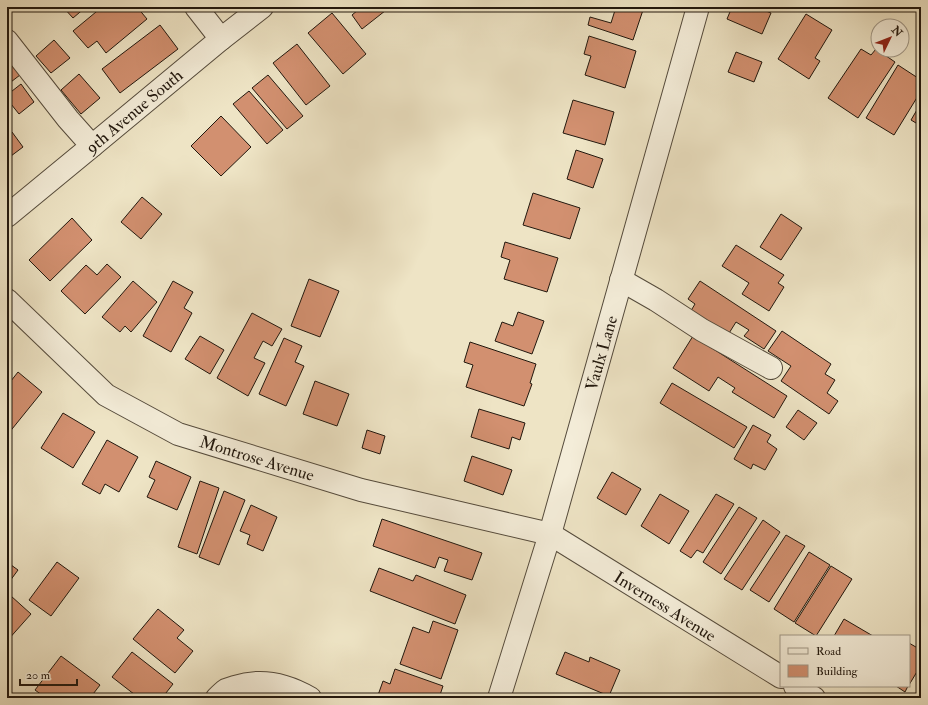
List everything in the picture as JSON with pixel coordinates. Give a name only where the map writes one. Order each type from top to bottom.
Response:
[{"type":"street","points":[[196,7],[221,39]]},
{"type":"street","name":"9th Avenue South","points":[[7,216],[221,39],[262,7]]},
{"type":"street","name":"Vaulx Lane","points":[[499,698],[550,534],[698,7]]},
{"type":"street","points":[[7,41],[68,119],[92,146]]},
{"type":"street","points":[[621,280],[656,300],[702,330],[771,368]]},
{"type":"street","name":"Montrose Avenue","points":[[7,300],[106,396],[178,434],[361,490],[550,534]]},
{"type":"street","name":"Inverness Avenue","points":[[550,534],[780,676]]},
{"type":"street","points":[[216,698],[226,690],[244,684],[263,682],[281,686],[310,698]]},
{"type":"street","points":[[797,687],[814,698]]},
{"type":"building","points":[[63,7],[86,7],[73,18]]},
{"type":"building","points":[[102,7],[137,7],[147,19],[106,53],[97,41],[88,48],[73,31]]},
{"type":"building","points":[[356,7],[390,7],[362,29],[352,15],[358,10]]},
{"type":"building","points":[[616,7],[634,7],[643,10],[633,40],[588,25],[590,17],[611,23]]},
{"type":"building","points":[[732,7],[756,7],[771,13],[762,34],[727,19]]},
{"type":"building","points":[[332,13],[366,54],[343,74],[308,33]]},
{"type":"building","points":[[806,14],[832,30],[815,58],[820,61],[809,79],[778,59]]},
{"type":"building","points":[[160,25],[178,49],[120,93],[102,69]]},
{"type":"building","points":[[589,36],[636,51],[625,88],[585,75],[591,56],[584,54]]},
{"type":"building","points":[[54,40],[70,58],[51,73],[36,56]]},
{"type":"building","points":[[297,44],[330,86],[306,105],[273,63]]},
{"type":"building","points":[[861,49],[870,54],[870,58],[889,58],[895,62],[858,118],[828,98]]},
{"type":"building","points":[[736,52],[762,62],[754,82],[728,72]]},
{"type":"building","points":[[7,60],[20,75],[7,85]]},
{"type":"building","points":[[898,65],[921,80],[921,91],[894,135],[866,118]]},
{"type":"building","points":[[79,74],[100,98],[81,114],[61,90]]},
{"type":"building","points":[[268,75],[303,116],[287,129],[252,88]]},
{"type":"building","points":[[21,84],[34,102],[19,114],[7,99],[7,95]]},
{"type":"building","points":[[249,91],[283,130],[267,144],[233,104]]},
{"type":"building","points":[[573,100],[614,112],[605,145],[563,133]]},
{"type":"building","points":[[921,103],[921,126],[911,120]]},
{"type":"building","points":[[221,116],[251,147],[221,176],[191,146]]},
{"type":"building","points":[[12,132],[23,147],[7,159],[7,135]]},
{"type":"building","points":[[576,150],[603,159],[593,188],[567,179]]},
{"type":"building","points":[[533,193],[580,208],[570,239],[523,225]]},
{"type":"building","points":[[142,197],[162,214],[141,239],[121,222]]},
{"type":"building","points":[[781,214],[802,228],[781,260],[760,247]]},
{"type":"building","points":[[72,218],[92,240],[50,281],[29,260]]},
{"type":"building","points":[[505,242],[558,258],[547,292],[504,279],[510,260],[501,257]]},
{"type":"building","points":[[736,245],[784,275],[778,283],[784,287],[769,311],[742,294],[749,283],[722,266]]},
{"type":"building","points":[[107,264],[121,277],[85,314],[61,291],[86,265],[97,275]]},
{"type":"building","points":[[309,279],[339,291],[320,337],[291,326]]},
{"type":"building","points":[[133,281],[157,302],[131,332],[125,326],[120,332],[102,317]]},
{"type":"building","points":[[173,281],[193,292],[184,308],[192,313],[171,352],[143,336]]},
{"type":"building","points":[[700,281],[776,331],[764,349],[744,336],[749,330],[736,322],[726,338],[689,314],[695,304],[688,299]]},
{"type":"building","points":[[518,312],[544,321],[532,354],[495,341],[502,322],[513,326]]},
{"type":"building","points":[[252,313],[282,329],[272,346],[263,341],[254,358],[265,363],[248,396],[217,378]]},
{"type":"building","points":[[782,331],[831,364],[825,374],[835,380],[827,393],[838,401],[829,414],[781,381],[791,366],[768,351]]},
{"type":"building","points":[[200,336],[224,350],[210,374],[185,359]]},
{"type":"building","points":[[693,336],[787,396],[774,418],[732,392],[735,388],[718,377],[709,391],[673,368]]},
{"type":"building","points":[[284,338],[302,346],[295,362],[304,366],[286,406],[259,394]]},
{"type":"building","points":[[470,342],[536,364],[530,383],[532,384],[524,406],[466,387],[473,365],[464,362]]},
{"type":"building","points":[[18,372],[42,392],[8,434],[7,386]]},
{"type":"building","points":[[315,381],[349,394],[337,426],[303,414]]},
{"type":"building","points":[[672,383],[747,427],[734,448],[660,403]]},
{"type":"building","points":[[479,409],[525,423],[520,440],[512,437],[509,449],[471,437]]},
{"type":"building","points":[[798,410],[817,423],[804,440],[786,427]]},
{"type":"building","points":[[63,413],[95,432],[73,468],[41,448]]},
{"type":"building","points":[[753,425],[771,435],[767,442],[777,449],[765,470],[753,464],[751,469],[734,459]]},
{"type":"building","points":[[367,430],[385,436],[380,454],[362,448]]},
{"type":"building","points":[[107,440],[138,457],[119,492],[105,484],[100,494],[82,484]]},
{"type":"building","points":[[472,456],[512,470],[503,495],[464,481]]},
{"type":"building","points":[[156,461],[191,477],[177,510],[147,497],[155,480],[149,477]]},
{"type":"building","points":[[612,472],[641,489],[626,515],[597,498]]},
{"type":"building","points":[[200,481],[219,488],[197,554],[178,547]]},
{"type":"building","points":[[224,491],[245,500],[219,565],[199,557]]},
{"type":"building","points":[[660,494],[689,511],[669,544],[641,526]]},
{"type":"building","points":[[716,494],[734,504],[703,553],[697,550],[691,558],[680,551]]},
{"type":"building","points":[[251,505],[277,517],[263,551],[247,544],[250,535],[240,531]]},
{"type":"building","points":[[739,507],[757,518],[721,574],[703,562]]},
{"type":"building","points":[[382,519],[482,553],[472,580],[444,571],[448,560],[439,557],[435,568],[373,546]]},
{"type":"building","points":[[763,520],[780,532],[742,590],[724,579]]},
{"type":"building","points":[[786,535],[805,546],[769,602],[750,590]]},
{"type":"building","points":[[809,552],[830,565],[794,622],[774,609]]},
{"type":"building","points":[[7,562],[18,570],[7,585]]},
{"type":"building","points":[[57,562],[79,578],[51,616],[29,600]]},
{"type":"building","points":[[831,566],[852,579],[817,635],[795,623]]},
{"type":"building","points":[[379,568],[413,581],[416,575],[466,595],[455,624],[370,591]]},
{"type":"building","points":[[11,596],[31,614],[7,641],[7,600]]},
{"type":"building","points":[[158,609],[184,630],[177,638],[193,651],[175,673],[133,639]]},
{"type":"building","points":[[844,619],[871,635],[835,635]]},
{"type":"building","points":[[433,621],[458,630],[441,679],[400,664],[413,627],[429,633]]},
{"type":"building","points":[[910,644],[921,650],[921,665],[910,683]]},
{"type":"building","points":[[132,652],[173,684],[162,698],[139,698],[112,677]]},
{"type":"building","points":[[565,652],[589,662],[590,657],[620,670],[609,696],[556,674]]},
{"type":"building","points":[[61,656],[100,685],[90,698],[46,698],[35,690]]},
{"type":"building","points":[[395,669],[443,686],[439,698],[377,698],[383,681],[390,684]]},
{"type":"building","points":[[898,687],[908,687],[905,692]]}]
